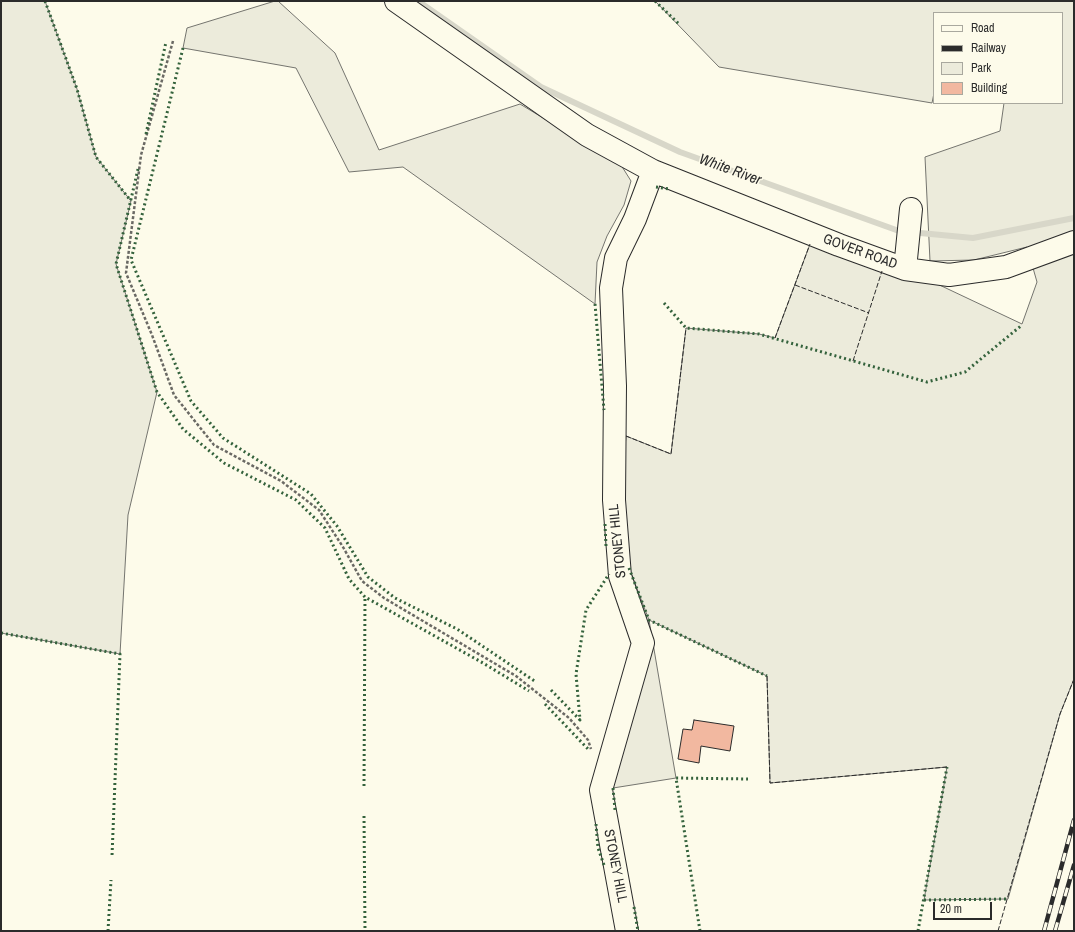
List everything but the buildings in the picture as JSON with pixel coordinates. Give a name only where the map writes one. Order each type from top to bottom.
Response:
[{"type":"street","name":"GOVER ROAD","points":[[396,1],[587,135],[652,171],[839,245],[905,269],[949,275],[1006,267],[1074,242]]},
{"type":"street","name":"STONEY HILL","points":[[628,931],[601,790],[643,643],[620,576],[614,500],[615,386],[611,288],[616,258],[635,219],[652,171]]},
{"type":"street","points":[[905,269],[911,215]]},
{"type":"street","points":[[593,754],[601,790]]},
{"type":"path","points":[[173,41],[141,155],[126,273],[152,335],[174,395],[214,444],[281,481],[318,510],[343,546],[362,581],[384,598],[516,676],[569,718],[588,740],[593,754]]},
{"type":"green space","points":[[1,1],[45,1],[77,89],[96,157],[131,201],[116,264],[157,392],[128,515],[120,654],[1,633]]},
{"type":"green space","points":[[278,1],[335,53],[379,150],[520,104],[621,165],[631,181],[624,205],[607,236],[597,262],[595,304],[403,167],[349,172],[296,68],[183,48],[187,28]]},
{"type":"green space","points":[[655,1],[1074,1],[1074,679],[1060,714],[1008,899],[924,900],[947,767],[770,783],[767,676],[649,620],[626,560],[621,493],[626,436],[671,454],[686,328],[759,334],[775,338],[810,244],[931,281],[1022,324],[1037,282],[1027,247],[974,260],[930,261],[925,157],[1000,131],[1004,104],[1063,104],[1063,12],[933,12],[932,103],[719,67]]},
{"type":"green space","points":[[649,620],[676,778],[613,788],[625,727],[645,660]]},
{"type":"waterway","name":"White River","points":[[418,1],[541,87],[680,152],[899,231],[973,238],[1074,218]]},
{"type":"railway","points":[[1044,931],[1074,820]]},
{"type":"railway","points":[[1055,931],[1074,865]]},
{"type":"hedge","points":[[45,1],[77,89],[96,157],[131,201]]},
{"type":"hedge","points":[[655,1],[679,24]]},
{"type":"hedge","points":[[146,134],[166,42]]},
{"type":"hedge","points":[[183,48],[131,260],[191,401],[223,438],[311,494],[337,526],[368,577],[395,598],[457,629],[536,682]]},
{"type":"hedge","points":[[138,169],[116,264],[157,392],[183,429],[224,463],[296,500],[325,528],[349,579],[365,597],[483,663],[529,691]]},
{"type":"hedge","points":[[656,187],[670,189]]},
{"type":"hedge","points":[[664,303],[686,328],[759,334],[927,382],[965,372],[1022,325]]},
{"type":"hedge","points":[[595,304],[604,410]]},
{"type":"hedge","points":[[605,524],[606,546]]},
{"type":"hedge","points":[[629,568],[649,620],[767,676]]},
{"type":"hedge","points":[[551,690],[580,720],[576,674],[586,610],[609,574]]},
{"type":"hedge","points":[[364,786],[365,597]]},
{"type":"hedge","points":[[1,633],[120,654],[112,856]]},
{"type":"hedge","points":[[545,704],[588,749]]},
{"type":"hedge","points":[[918,931],[947,767]]},
{"type":"hedge","points":[[700,931],[676,778],[748,779]]},
{"type":"hedge","points":[[613,788],[615,810]]},
{"type":"hedge","points":[[364,816],[365,931]]},
{"type":"hedge","points":[[596,824],[598,848],[604,865]]},
{"type":"hedge","points":[[108,931],[111,880]]},
{"type":"hedge","points":[[924,900],[1008,899]]},
{"type":"hedge","points":[[634,907],[638,931]]},
{"type":"fence","points":[[775,338],[810,244]]},
{"type":"fence","points":[[853,361],[882,271]]},
{"type":"fence","points":[[795,285],[869,313]]},
{"type":"fence","points":[[626,436],[671,454],[686,328]]},
{"type":"fence","points":[[767,676],[770,783],[947,767]]},
{"type":"fence","points":[[998,931],[1060,714],[1074,679]]}]
